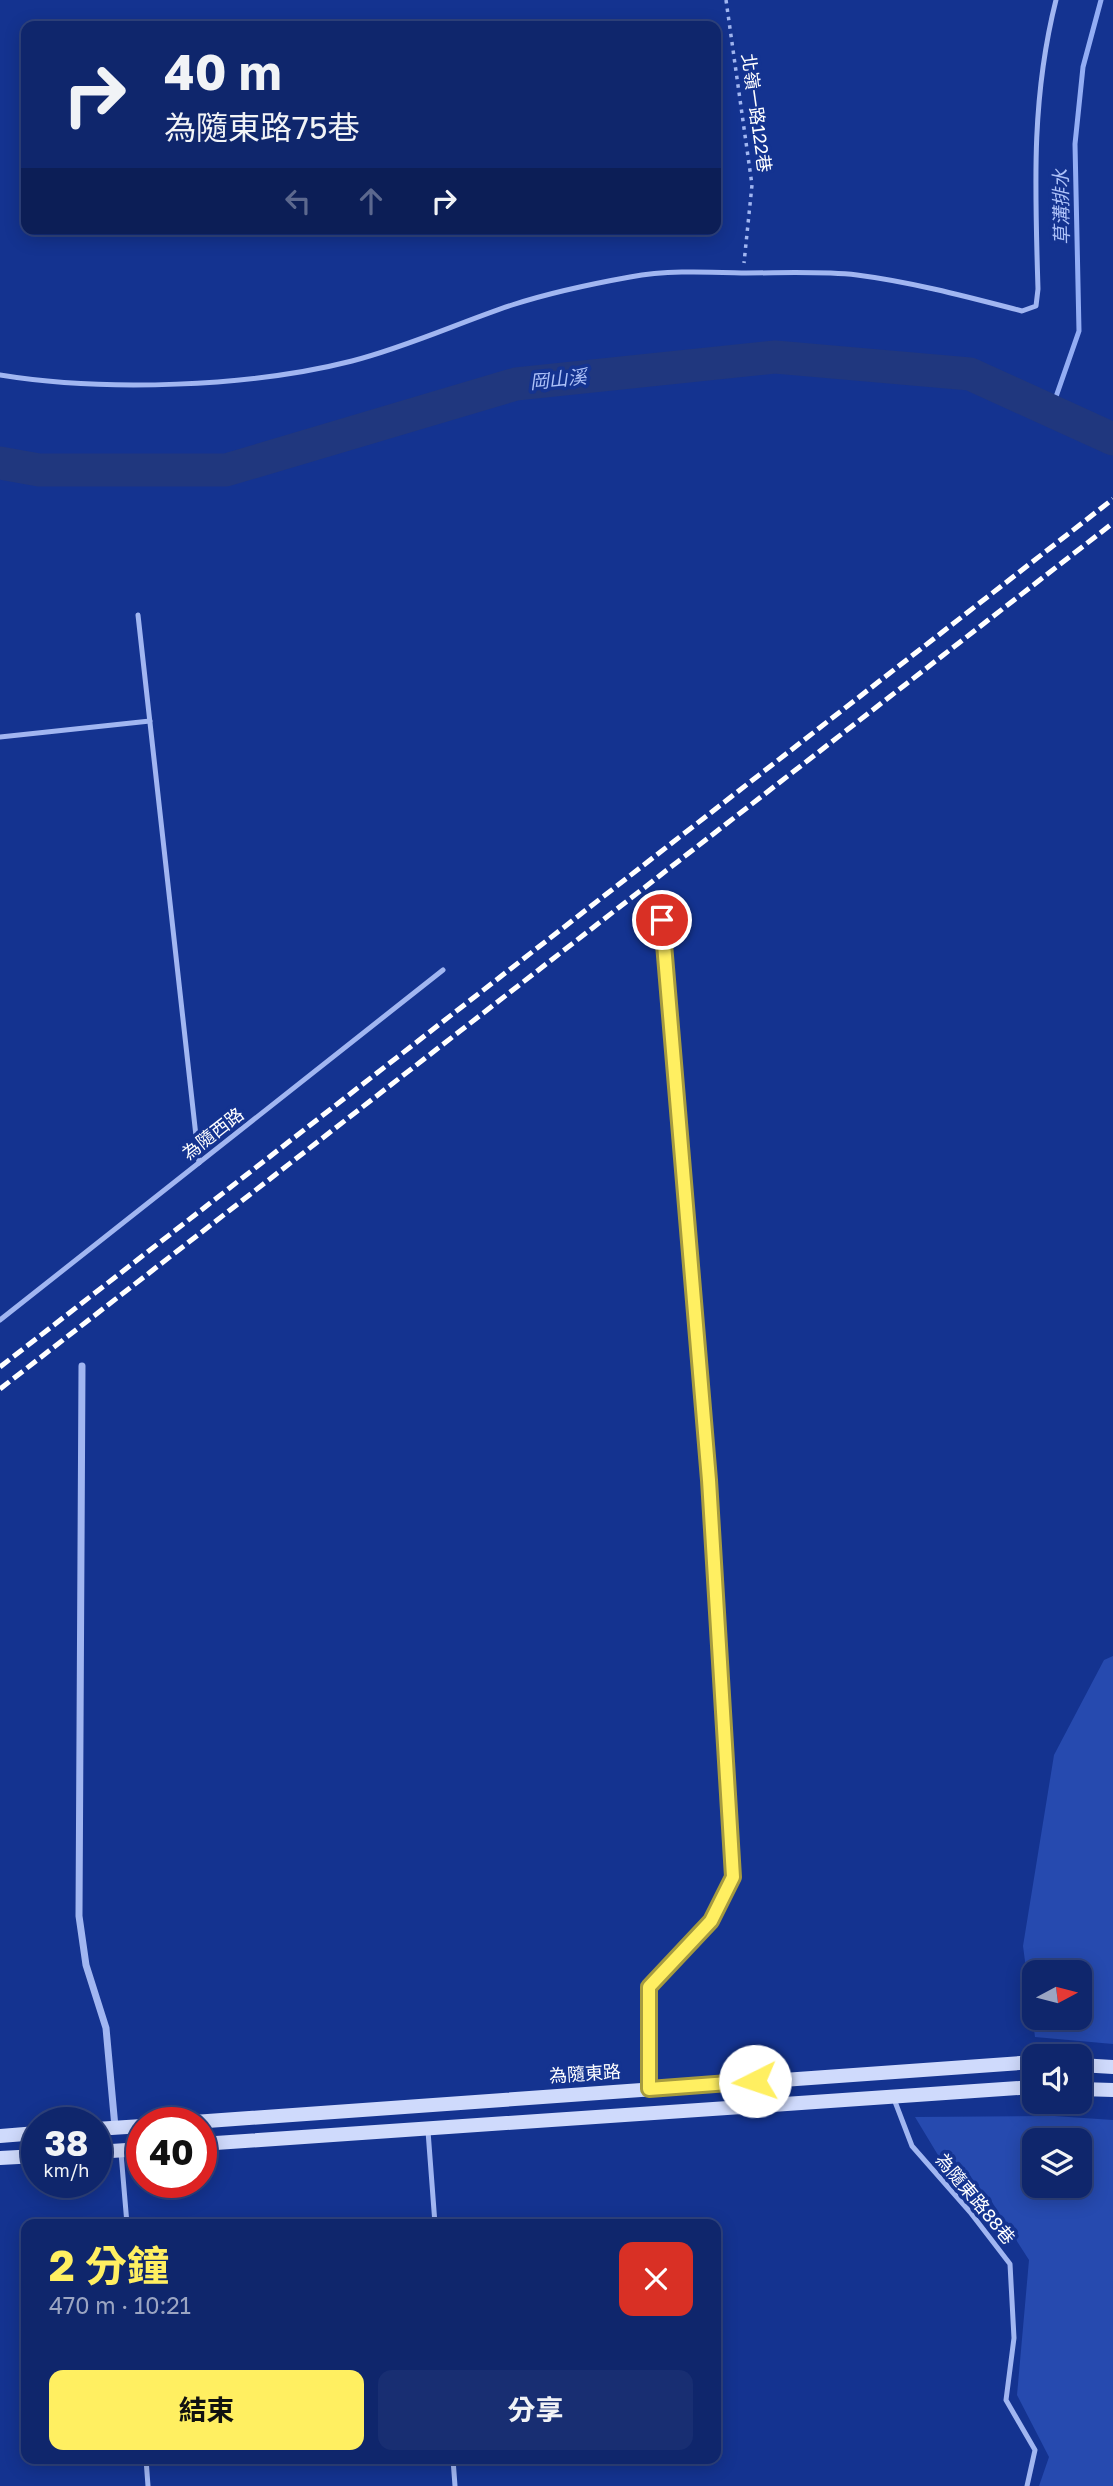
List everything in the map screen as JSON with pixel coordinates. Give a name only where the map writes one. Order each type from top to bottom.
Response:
[{"type":"street","points":[[649,2089],[649,1987],[711,1921],[733,1877],[709,1480],[662,920]]},
{"type":"street","points":[[82,1366],[79,1916],[86,1965],[106,2028],[116,2127]]},
{"type":"street","name":"為隨東路","points":[[217,2120],[1022,2063]]},
{"type":"street","points":[[1092,2066],[1113,2067]]},
{"type":"street","points":[[217,2143],[1022,2088]]},
{"type":"street","points":[[1092,2089],[1113,2090]]},
{"type":"street","points":[[112,2127],[126,2127]]},
{"type":"street","points":[[0,2136],[21,2134]]},
{"type":"street","points":[[112,2151],[126,2150]]},
{"type":"street","points":[[0,2158],[21,2157]]},
{"type":"lane","points":[[0,375],[36,381],[101,383],[194,382],[279,376],[352,361],[430,338],[511,306],[632,277],[696,271],[856,275],[1022,311],[1036,306],[1034,177],[1037,109],[1042,55],[1056,0]]},
{"type":"lane","points":[[138,615],[199,1163]]},
{"type":"lane","points":[[0,737],[150,721]]},
{"type":"lane","name":"為隨西路","points":[[0,1320],[443,971]]},
{"type":"lane","name":"為隨東路88巷","points":[[893,2096],[912,2146],[1010,2264],[1014,2338],[1006,2400],[1035,2450],[1027,2486]]},
{"type":"lane","points":[[428,2128],[435,2219]]},
{"type":"lane","points":[[121,2150],[127,2219]]},
{"type":"lane","points":[[146,2464],[148,2486]]},
{"type":"lane","points":[[453,2464],[455,2486]]},
{"type":"path","name":"北嶺一路122巷","points":[[726,0],[752,185],[743,272]]},
{"type":"shaded area","points":[[1113,1656],[1113,2044],[1035,2037],[1034,2030],[1092,2030],[1092,1960],[1025,1960],[1023,1946],[1054,1755],[1104,1660]]},
{"type":"shaded area","points":[[1054,2116],[1113,2120],[1113,2486],[1039,2486],[1049,2457],[1017,2395],[1029,2260],[990,2199],[944,2165],[915,2117]]},
{"type":"waterway","name":"草溝排水","points":[[1051,411],[1079,331],[1075,144],[1083,67],[1101,0]]},
{"type":"waterway","name":"岡山溪","points":[[0,463],[39,470],[226,470],[516,384],[775,357],[970,374],[1113,439]]},
{"type":"railway","points":[[0,1367],[1113,499]]},
{"type":"railway","points":[[0,1389],[1113,523]]},
{"type":"route","points":[[662,920],[709,1480],[733,1877],[711,1921],[649,1987],[649,2089],[755,2081]]}]
